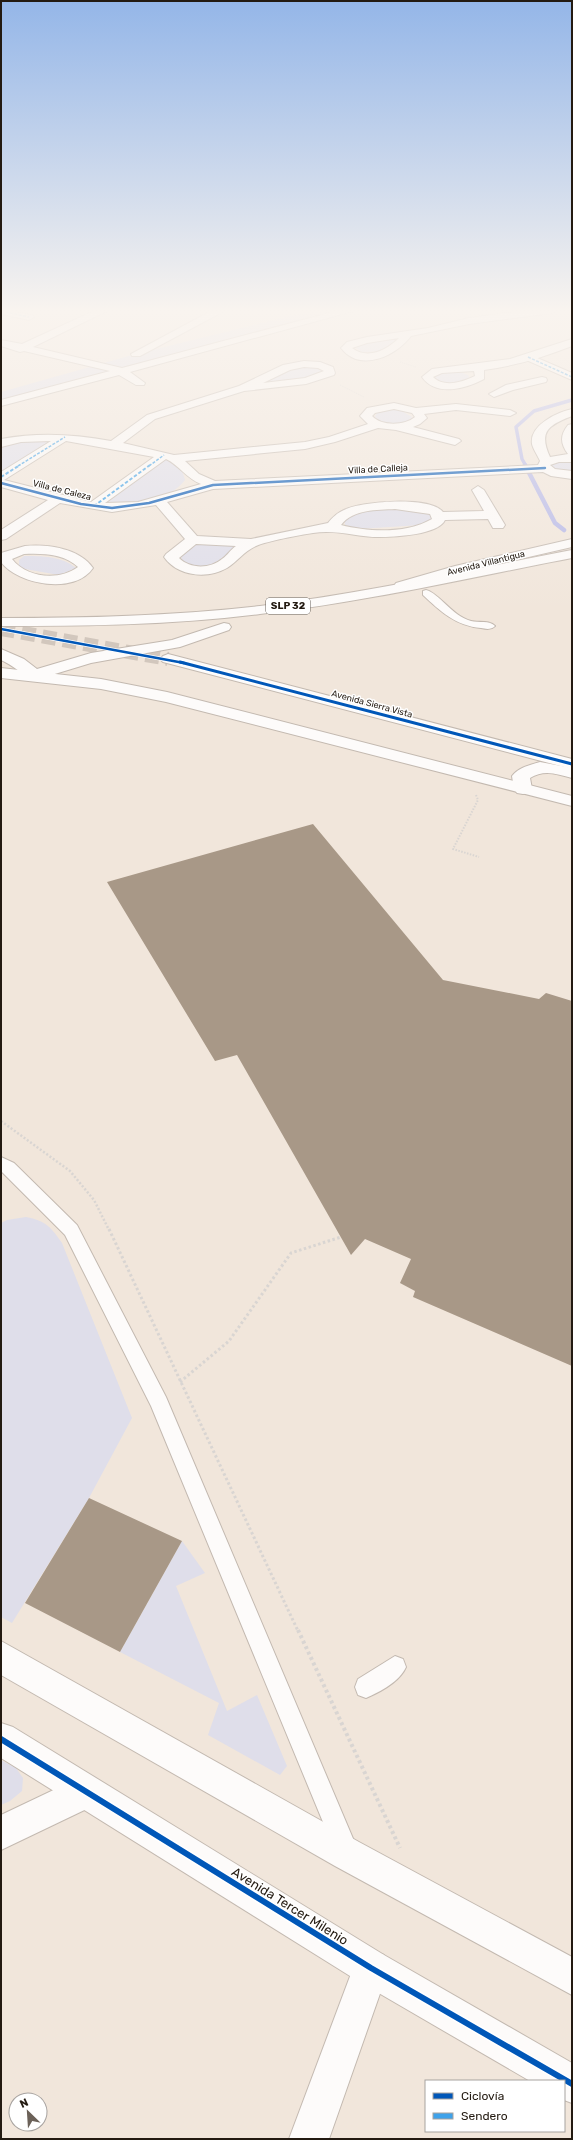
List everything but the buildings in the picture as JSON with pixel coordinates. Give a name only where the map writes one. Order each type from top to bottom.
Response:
[{"type":"main road","points":[[113,445],[151,417],[174,410]]},
{"type":"main road","points":[[372,410],[367,413],[368,419],[378,424],[396,426],[457,446],[459,427]]},
{"type":"main road","points":[[411,410],[427,410]]},
{"type":"main road","points":[[482,410],[510,413]]},
{"type":"main road","points":[[396,426],[419,421],[420,414],[416,411]]},
{"type":"main road","points":[[568,479],[551,472],[542,466],[538,436],[550,421],[572,412]]},
{"type":"main road","points":[[1,443],[20,438],[65,437],[169,456],[320,443],[357,434],[378,424]]},
{"type":"main road","points":[[572,427],[567,434],[566,443],[572,452]]},
{"type":"main road","points":[[1,477],[65,437]]},
{"type":"main road","points":[[169,456],[184,464],[194,476],[213,485]]},
{"type":"main road","points":[[93,506],[169,456]]},
{"type":"main road","name":"Villa de Calleja","points":[[213,485],[519,469],[542,466],[559,458],[572,458]]},
{"type":"main road","name":"Villa de Caleza","points":[[1,483],[93,506],[126,508],[160,502],[187,491],[213,485]]},
{"type":"main road","points":[[478,490],[500,528]]},
{"type":"main road","points":[[1,536],[59,498]]},
{"type":"main road","points":[[160,502],[193,540]]},
{"type":"main road","points":[[332,527],[341,516],[349,512],[372,508],[409,506],[426,508],[435,511],[439,516]]},
{"type":"main road","points":[[439,516],[493,515]]},
{"type":"main road","points":[[252,543],[234,554],[226,563],[208,569],[196,570],[179,565],[171,557],[193,540],[252,543],[313,529],[332,527],[351,532],[374,534],[398,532],[431,526],[438,520],[439,516]]},
{"type":"main road","name":"Avenida Villantigua","points":[[401,586],[460,569],[572,543]]},
{"type":"main road","points":[[28,550],[56,553],[75,558],[83,563],[86,568],[74,576],[66,578],[29,577],[9,566],[2,557],[28,550]]},
{"type":"main road","name":"SLP 32","points":[[1,622],[115,622],[184,618],[261,610],[346,597],[572,554]]},
{"type":"main road","name":"SLP 32","points":[[1,634],[66,635],[177,632],[224,627],[275,621],[572,567]]},
{"type":"main road","points":[[35,675],[67,664],[91,658],[175,644],[224,627]]},
{"type":"main road","points":[[1,654],[19,662],[35,675]]},
{"type":"main road","name":"Avenida Sierra Vista","points":[[168,659],[572,764]]},
{"type":"main road","points":[[1,673],[35,675],[101,684],[167,697],[572,801]]},
{"type":"main road","points":[[523,789],[521,776],[536,767],[546,766],[572,773]]},
{"type":"main road","points":[[1,1657],[347,1854],[572,1977]]},
{"type":"main road","name":"Avenida Tercer Milenio","points":[[1,1739],[371,1968],[572,2084]]},
{"type":"main road","points":[[1,1833],[85,1792]]},
{"type":"main road","points":[[309,2139],[371,1968]]},
{"type":"lane","points":[[426,594],[459,621],[474,625],[490,626]]},
{"type":"lane","points":[[3,1168],[71,1230],[159,1403],[347,1854]]},
{"type":"lane","points":[[366,1687],[395,1667]]},
{"type":"path","points":[[1,1121],[70,1171],[94,1200],[401,1851]]},
{"type":"path","points":[[180,1382],[230,1341],[291,1253],[341,1237]]},
{"type":"shaded area","points":[[387,410],[395,410],[402,411],[412,417],[409,420],[399,424],[394,424],[378,420],[375,417],[377,413]]},
{"type":"shaded area","points":[[30,440],[52,440],[1,472],[1,449],[7,445]]},
{"type":"shaded area","points":[[165,459],[173,462],[181,469],[185,480],[178,488],[150,500],[108,502]]},
{"type":"shaded area","points":[[572,460],[572,472],[559,472],[549,466],[552,462]]},
{"type":"shaded area","points":[[411,508],[428,512],[433,515],[431,521],[422,525],[358,529],[345,525],[345,517],[360,511]]},
{"type":"shaded area","points":[[198,543],[240,545],[213,564],[207,566],[191,565],[181,561],[182,554]]},
{"type":"shaded area","points":[[24,556],[58,559],[76,568],[59,575],[19,568],[19,560]]},
{"type":"shaded area","points":[[26,1217],[39,1220],[55,1233],[62,1243],[132,1418],[89,1498],[12,1623],[1,1617],[1,1223],[7,1220]]},
{"type":"shaded area","points":[[182,1541],[205,1573],[176,1586],[227,1711],[257,1695],[287,1766],[280,1775],[208,1735],[219,1703],[120,1652]]},
{"type":"shaded area","points":[[1,1760],[16,1768],[23,1778],[22,1791],[10,1801],[1,1805]]},
{"type":"waterway","points":[[526,466],[522,459],[516,427],[534,411],[538,410]]},
{"type":"waterway","points":[[525,465],[555,523],[564,530]]},
{"type":"tunnel","points":[[1,629],[168,659]]},
{"type":"marked path","points":[[1,477],[65,437]]},
{"type":"marked path","points":[[94,506],[164,455]]},
{"type":"cycle path","points":[[1,483],[81,504],[112,508],[160,501],[213,485],[545,468]]},
{"type":"cycle path","points":[[1,629],[168,659],[572,764]]},
{"type":"cycle path","points":[[1,1739],[371,1968],[572,2084]]}]
